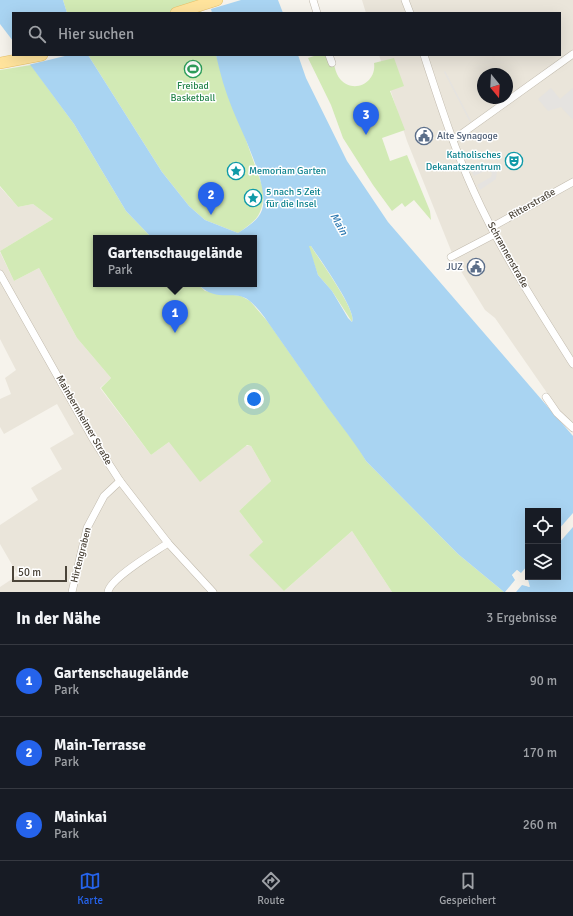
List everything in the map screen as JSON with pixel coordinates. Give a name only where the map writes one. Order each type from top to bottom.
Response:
[{"type":"main road","points":[[179,12],[217,0]]},
{"type":"main road","points":[[0,63],[37,56]]},
{"type":"street","points":[[312,0],[316,12]]},
{"type":"street","points":[[405,0],[410,12]]},
{"type":"street","points":[[453,140],[573,54]]},
{"type":"street","points":[[329,56],[332,63]]},
{"type":"street","name":"Schrannenstraße","points":[[424,56],[453,140],[474,192],[495,234],[521,280],[573,364]]},
{"type":"street","name":"Ritterstraße","points":[[492,227],[573,182]]},
{"type":"street","points":[[451,257],[495,234]]},
{"type":"street","name":"Mainbernheimer Straße","points":[[0,274],[93,439],[120,481],[168,543],[213,592]]},
{"type":"street","points":[[546,397],[557,413],[573,428]]},
{"type":"street","name":"Hirtengraben","points":[[72,592],[87,528],[104,496],[120,481]]},
{"type":"street","points":[[108,592],[108,588],[116,580],[168,543]]},
{"type":"shaded area","points":[[362,0],[573,0],[573,423],[561,413],[495,318],[485,310],[456,263],[407,141],[379,56],[561,56],[561,12],[366,12]]},
{"type":"shaded area","points":[[445,71],[471,121],[470,122],[444,72]]},
{"type":"shaded area","points":[[551,88],[560,99],[573,88],[573,120],[561,107],[548,111],[538,99]]},
{"type":"shaded area","points":[[490,165],[497,171],[496,179],[480,190],[477,185],[491,177],[492,173],[487,170],[474,176],[472,172]]},
{"type":"shaded area","points":[[0,187],[18,207],[33,204],[53,219],[0,251]]},
{"type":"shaded area","points":[[0,252],[14,281],[39,268],[77,338],[111,378],[100,388],[151,455],[169,442],[251,446],[271,481],[239,511],[263,542],[284,591],[352,531],[392,592],[0,592],[0,587],[18,575],[0,544],[0,525],[38,500],[31,488],[62,469],[50,448],[74,434],[57,404],[4,434],[0,427],[0,399],[11,394],[5,378],[16,370],[0,339]]},
{"type":"green space","points":[[63,0],[199,0],[204,12],[67,12]]},
{"type":"green space","points":[[89,56],[216,56],[264,191],[260,212],[250,224],[238,233],[205,220],[189,206],[162,172]]},
{"type":"green space","points":[[314,56],[332,56],[338,77],[346,84],[358,86],[368,81],[372,76],[374,63],[394,58],[404,86],[390,91],[405,130],[382,138],[390,161],[407,155],[430,211],[431,220],[414,200],[405,207],[402,203],[392,211],[373,185],[343,138],[331,105],[308,58]]},
{"type":"green space","points":[[31,65],[74,124],[126,211],[149,235],[93,235],[93,287],[201,287],[205,291],[241,296],[250,301],[268,322],[324,402],[358,447],[366,461],[458,554],[504,592],[392,592],[352,531],[284,591],[249,555],[263,542],[239,511],[271,481],[251,446],[247,445],[200,482],[169,442],[151,455],[101,388],[111,378],[77,338],[39,268],[14,281],[0,251],[53,219],[33,204],[18,207],[0,186],[0,70]]},
{"type":"green space","points":[[308,246],[311,246],[344,297],[352,316],[352,322],[332,291],[318,275]]},
{"type":"water","points":[[0,0],[63,0],[67,12],[12,12],[12,40],[0,24]]},
{"type":"water","points":[[199,0],[278,0],[283,12],[204,12]]},
{"type":"water","name":"Main","points":[[24,56],[89,56],[162,172],[189,206],[205,220],[238,233],[252,223],[260,214],[263,200],[262,187],[248,144],[227,95],[216,56],[298,56],[306,78],[347,161],[388,222],[573,436],[573,592],[504,592],[458,554],[366,461],[254,305],[245,298],[239,296],[212,294],[202,287],[257,287],[257,235],[149,235],[126,211],[74,124]],"holes":[[[309,246],[311,246],[344,297],[352,316],[352,322],[332,291],[318,275]]]},
{"type":"pier","points":[[197,0],[241,0],[211,9],[212,12],[202,12]]},
{"type":"pier","points":[[22,56],[65,56],[28,65]]},
{"type":"pier","points":[[573,513],[573,527],[561,541],[561,527]]},
{"type":"pier","points":[[525,568],[525,580],[528,580],[530,587],[522,585],[516,592],[505,592],[515,580],[512,575],[517,570],[521,573]]},
{"type":"place","name":"Freibad Basketball","points":[[193,69]]},
{"type":"place","name":"Mainkai","points":[[366,135]]},
{"type":"place","name":"Alte Synagoge","points":[[424,136]]},
{"type":"place","name":"Katholisches Dekanatszentrum","points":[[514,161]]},
{"type":"place","name":"Memoriam Garten","points":[[236,171]]},
{"type":"place","name":"5 nach 5 Zeit für die Insel","points":[[253,198]]},
{"type":"place","name":"Main-Terrasse","points":[[211,215]]},
{"type":"place","name":"JUZ","points":[[476,267]]},
{"type":"place","name":"Gartenschaugelände","points":[[175,333]]}]
